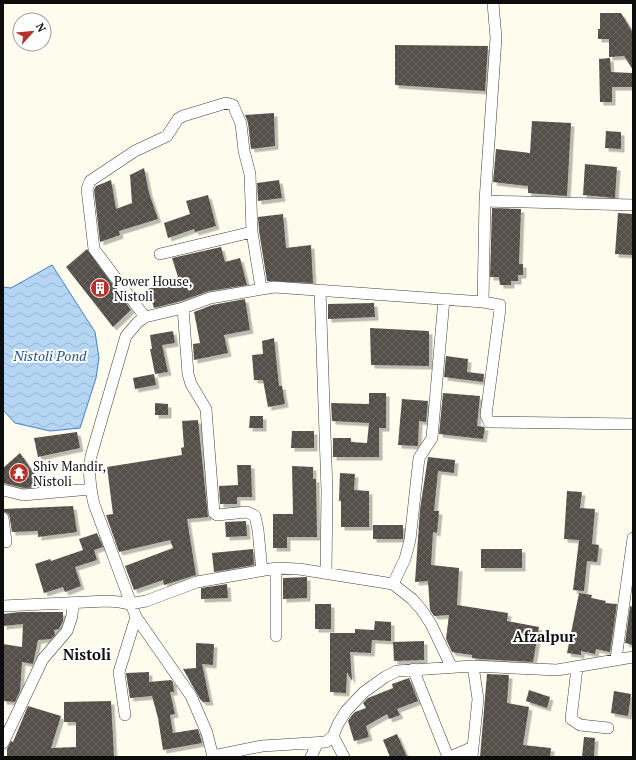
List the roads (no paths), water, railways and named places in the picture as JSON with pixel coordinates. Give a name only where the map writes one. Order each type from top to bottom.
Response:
[{"type":"street","points":[[483,302],[485,201],[496,38],[494,3]]},
{"type":"street","points":[[145,318],[94,249],[86,189],[90,181],[135,151],[167,136],[178,119],[183,116],[230,104],[236,110],[241,124],[244,150],[249,166],[252,232],[261,288]]},
{"type":"street","points":[[485,201],[633,205]]},
{"type":"street","points":[[160,254],[252,232]]},
{"type":"street","points":[[633,424],[489,422],[486,415],[500,309],[500,305],[496,303],[274,286],[210,298],[183,308],[145,318],[131,328],[123,344],[91,456],[88,473],[91,489],[130,604],[136,617],[191,696],[203,721],[213,757],[262,746],[317,744],[326,742],[333,736],[346,711],[364,692],[385,677],[398,671],[451,666],[556,670],[577,668],[616,659],[633,657]]},
{"type":"street","points":[[320,290],[327,491],[326,573]]},
{"type":"street","points":[[393,584],[405,558],[410,540],[419,458],[432,438],[444,299]]},
{"type":"street","points":[[183,308],[188,374],[191,384],[206,409],[214,514],[248,512],[255,516],[258,530],[262,571]]},
{"type":"street","points":[[3,490],[23,495],[91,489]]},
{"type":"street","points":[[3,518],[5,537]]},
{"type":"street","points":[[616,659],[633,538]]},
{"type":"street","points":[[276,568],[276,636]]},
{"type":"street","points":[[3,606],[114,602],[130,604],[146,601],[184,585],[197,582],[276,568],[289,568],[393,584],[412,599],[421,609],[431,624],[451,666]]},
{"type":"street","points":[[3,743],[5,732],[43,659],[67,630],[72,616],[73,604]]},
{"type":"street","points":[[125,715],[120,672],[136,617]]},
{"type":"street","points":[[413,669],[449,757],[473,752],[478,699],[473,666]]},
{"type":"street","points":[[577,668],[571,719],[580,725],[608,728]]},
{"type":"street","points":[[333,736],[344,757]]},
{"type":"street","points":[[311,757],[317,744]]},
{"type":"water","name":"Nistoli Pond","points":[[52,265],[95,332],[99,358],[96,378],[80,428],[50,431],[15,423],[3,410],[3,287],[11,288]]},
{"type":"place","name":"Power House, Nistoli","points":[[100,288]]},
{"type":"place","name":"Shiv Mandir, Nistoli","points":[[19,473]]},
{"type":"district","name":"Afzalpur","points":[[544,636]]},
{"type":"district","name":"Nistoli","points":[[87,654]]}]
